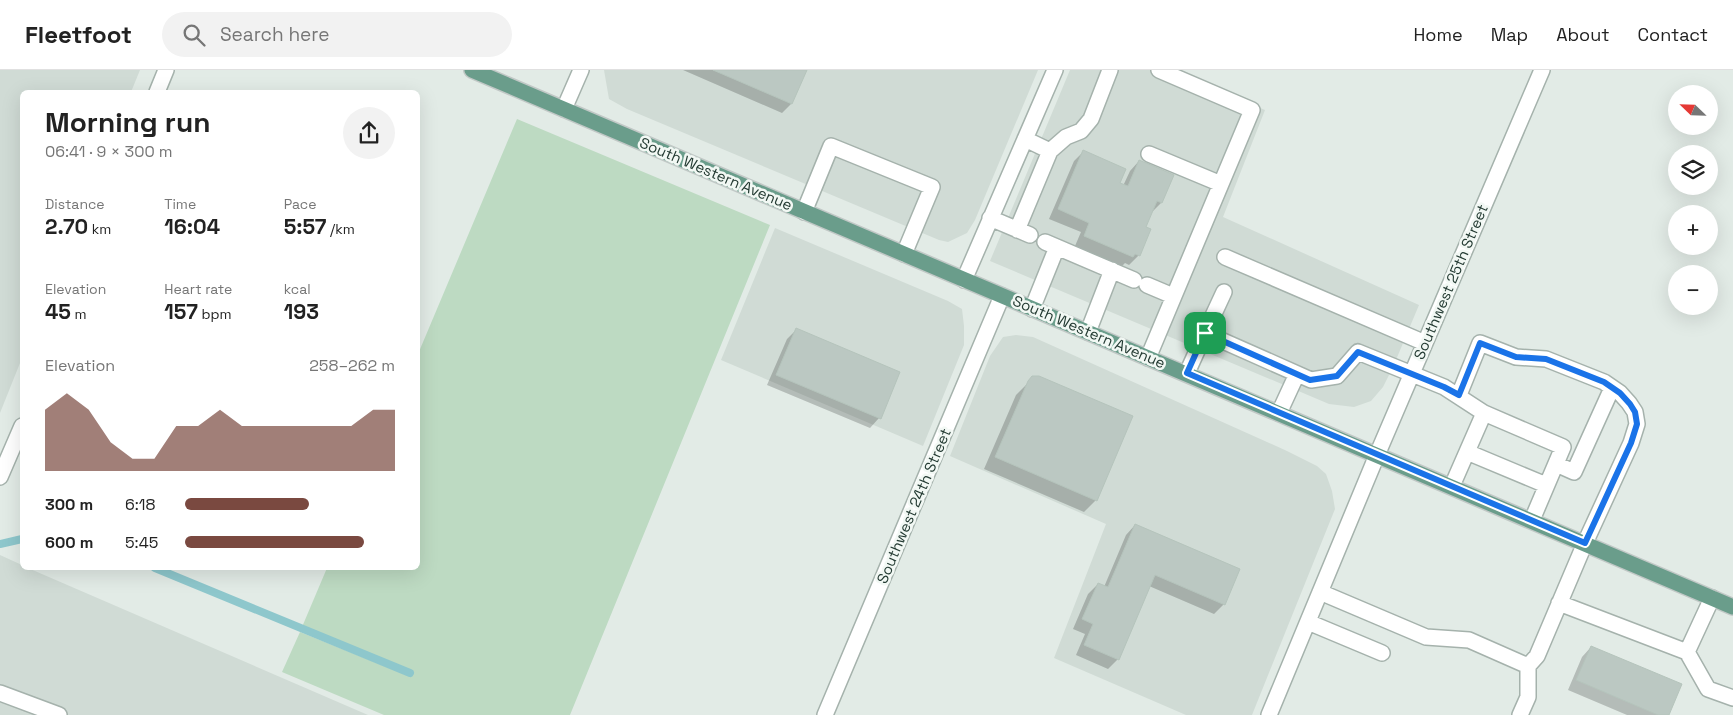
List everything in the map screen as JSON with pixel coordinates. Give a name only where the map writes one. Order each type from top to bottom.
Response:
[{"type":"main road","name":"South Western Avenue","points":[[472,70],[1733,607]]},
{"type":"street","points":[[158,90],[166,70]]},
{"type":"street","points":[[564,109],[581,70]]},
{"type":"street","points":[[964,280],[1055,70]]},
{"type":"street","points":[[990,218],[1024,233],[1050,151],[1066,137],[1081,132],[1091,119],[1110,70]]},
{"type":"street","points":[[1148,358],[1252,110],[1159,70]]},
{"type":"street","name":"Southwest 25th Street","points":[[1269,715],[1377,454],[1542,70]]},
{"type":"street","points":[[1025,139],[1050,151]]},
{"type":"street","points":[[804,212],[831,146],[932,187],[904,254]]},
{"type":"street","points":[[1149,154],[1221,184]]},
{"type":"street","points":[[1032,309],[1051,244],[1173,296]]},
{"type":"street","points":[[1225,257],[1425,343]]},
{"type":"street","points":[[1088,332],[1112,270]]},
{"type":"street","points":[[1187,373],[1224,292]]},
{"type":"street","name":"Southwest 24th Street","points":[[825,715],[1002,296]]},
{"type":"street","points":[[1205,333],[1310,380],[1337,376],[1358,352],[1444,387],[1484,413],[1563,447],[1532,520]]},
{"type":"street","points":[[1459,395],[1480,343],[1516,357],[1546,359],[1604,382],[1630,404],[1635,412],[1637,424],[1631,443],[1585,543],[1537,656],[1528,666],[1528,697],[1520,715]]},
{"type":"street","points":[[1279,413],[1297,374]]},
{"type":"street","points":[[1556,464],[1574,472],[1612,388]]},
{"type":"street","points":[[1452,486],[1484,413]]},
{"type":"street","points":[[0,477],[20,431]]},
{"type":"street","points":[[1467,452],[1546,486]]},
{"type":"street","points":[[1320,592],[1426,637],[1469,640],[1528,666]]},
{"type":"street","points":[[1687,652],[1712,598]]},
{"type":"street","points":[[1560,603],[1687,652],[1708,689],[1733,698]]},
{"type":"street","points":[[1308,622],[1382,652]]},
{"type":"street","points":[[0,693],[59,715]]},
{"type":"shaded area","points":[[0,70],[140,70],[132,90],[20,90],[20,363],[0,413]]},
{"type":"shaded area","points":[[604,70],[1038,70],[975,220],[967,233],[948,242],[939,240],[627,109],[609,99]]},
{"type":"shaded area","points":[[1070,70],[1169,70],[1265,110],[1223,217],[1419,305],[1383,387],[1371,401],[1354,407],[1329,404],[990,261]]},
{"type":"shaded area","points":[[775,228],[948,301],[962,309],[964,345],[923,446],[721,360]]},
{"type":"shaded area","points":[[1016,335],[1033,337],[1287,451],[1317,466],[1326,474],[1332,491],[1335,509],[1252,715],[1186,715],[1054,658],[1106,524],[950,456],[990,356],[1003,337]]},
{"type":"shaded area","points":[[0,555],[20,564],[20,570],[33,570],[368,715],[0,715]]},
{"type":"green space","points":[[517,119],[770,225],[570,715],[384,715],[282,672],[300,632],[409,676],[411,672],[302,627],[326,570],[420,570],[420,349]]},
{"type":"building","points":[[713,70],[807,70],[792,104]]},
{"type":"building","points":[[1083,150],[1126,169],[1120,183],[1128,186],[1139,160],[1174,175],[1162,203],[1157,201],[1146,227],[1151,229],[1140,256],[1135,254],[1133,257],[1084,236],[1089,223],[1058,209]]},
{"type":"building","points":[[796,328],[900,372],[881,419],[776,375]]},
{"type":"building","points":[[1032,376],[1039,376],[1133,416],[1097,501],[995,457],[1028,381]]},
{"type":"building","points":[[1135,524],[1240,569],[1225,605],[1155,575],[1119,660],[1084,645],[1093,624],[1082,619],[1098,583],[1108,587]]},
{"type":"building","points":[[1591,646],[1682,684],[1669,715],[1658,715],[1576,680]]},
{"type":"waterway","points":[[0,544],[20,539]]},
{"type":"waterway","points":[[160,570],[410,673]]},
{"type":"route","points":[[1205,333],[1310,380],[1337,376],[1358,352],[1459,395],[1480,343],[1516,357],[1546,359],[1604,382],[1620,393],[1630,404],[1635,412],[1637,424],[1631,443],[1585,543],[1187,373],[1205,333]]}]
